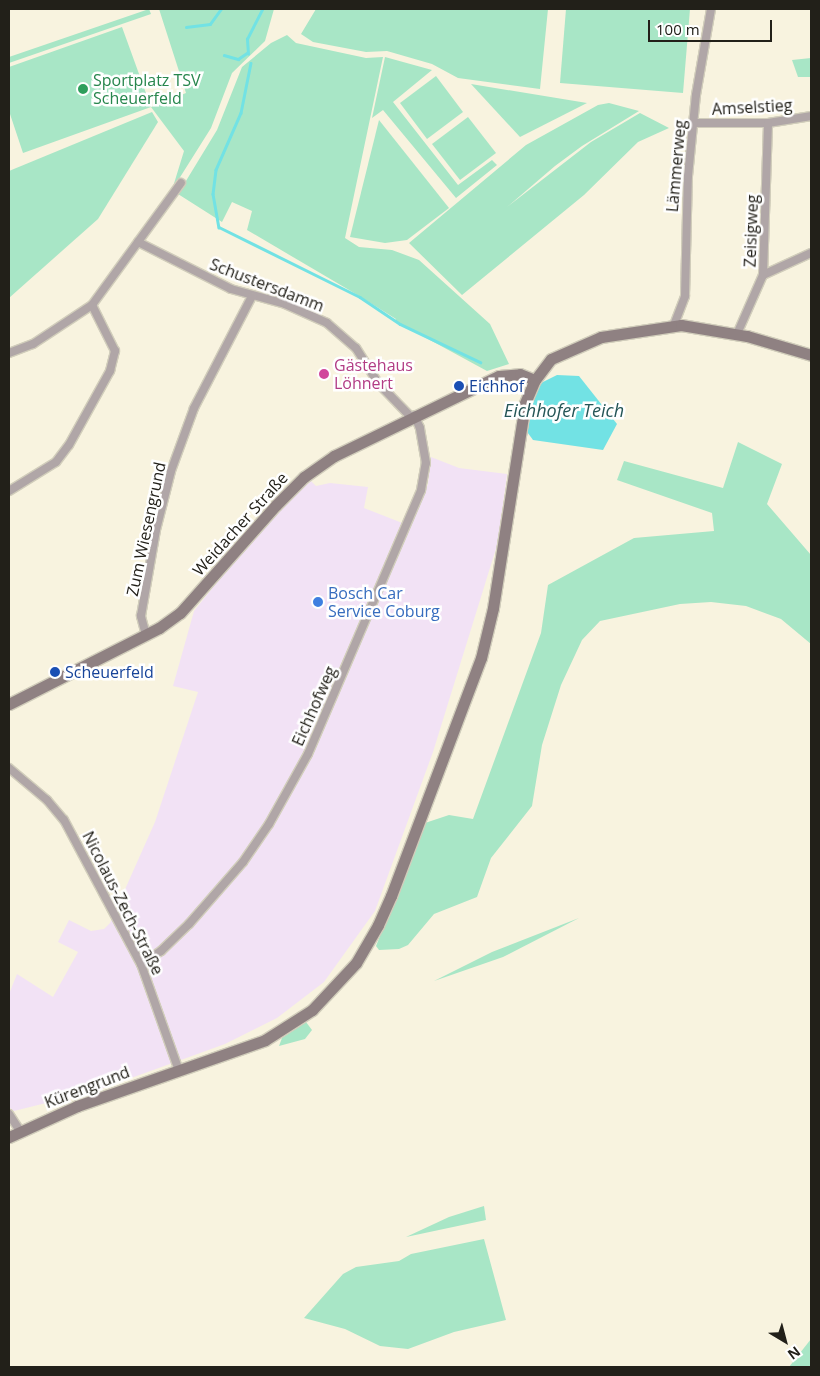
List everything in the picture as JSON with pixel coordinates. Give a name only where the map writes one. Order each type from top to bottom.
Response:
[{"type":"main road","points":[[535,380],[551,359],[580,344],[620,332],[674,326],[737,334],[811,355]]},
{"type":"main road","name":"Weidacher Straße","points":[[9,704],[146,635],[190,604],[276,504],[304,477],[356,443],[499,376],[520,374],[535,380]]},
{"type":"main road","name":"Kürengrund","points":[[9,1137],[77,1106],[179,1072],[265,1040],[303,1017],[340,982],[372,938],[476,675],[490,624],[524,403],[535,380]]},
{"type":"street","name":"Lämmerweg","points":[[674,326],[684,296],[685,214],[694,123],[711,9]]},
{"type":"street","name":"Amselstieg","points":[[694,123],[768,123],[811,116]]},
{"type":"street","name":"Zeisigweg","points":[[737,334],[763,276],[768,123]]},
{"type":"street","points":[[9,353],[40,340],[92,305],[181,182]]},
{"type":"street","name":"Schustersdamm","points":[[138,242],[252,296],[286,304],[327,323],[351,343],[378,383],[413,416]]},
{"type":"street","points":[[763,276],[811,254]]},
{"type":"street","name":"Zum Wiesengrund","points":[[146,635],[141,616],[156,530],[171,471],[194,408],[252,296]]},
{"type":"street","points":[[9,490],[56,462],[69,446],[110,371],[115,351],[92,305]]},
{"type":"street","name":"Eichhofweg","points":[[141,964],[161,951],[190,924],[243,862],[270,824],[308,754],[421,490],[426,463],[424,443],[413,416]]},
{"type":"street","name":"Nicolaus-Zech-Straße","points":[[9,768],[47,800],[64,820],[141,964],[179,1072]]},
{"type":"street","points":[[9,1114],[20,1131]]},
{"type":"shaded area","points":[[431,457],[459,468],[507,474],[498,542],[433,752],[375,911],[324,982],[277,1018],[225,1044],[98,1090],[14,1111],[9,1107],[9,994],[17,974],[53,997],[78,952],[58,942],[69,920],[91,931],[104,929],[110,923],[155,822],[198,692],[173,686],[194,611],[262,526],[311,481],[316,486],[330,483],[368,487],[364,508],[410,526],[428,484]]},
{"type":"green space","points":[[149,9],[151,14],[9,63],[9,57]]},
{"type":"green space","points":[[159,9],[274,9],[265,41],[232,73],[211,128],[172,190],[184,151],[151,107],[186,93]]},
{"type":"green space","points":[[316,9],[548,9],[540,89],[458,78],[432,64],[387,51],[366,52],[313,42],[301,34]]},
{"type":"green space","points":[[566,9],[690,9],[683,93],[560,83]]},
{"type":"green space","points":[[122,27],[151,107],[23,153],[9,111],[9,67]]},
{"type":"green space","points":[[287,35],[296,43],[366,58],[383,57],[345,238],[359,247],[392,250],[419,260],[490,324],[509,364],[487,371],[395,321],[396,319],[361,297],[247,230],[252,211],[232,202],[222,222],[178,194],[217,130],[242,67],[271,43]]},
{"type":"green space","points":[[385,57],[432,70],[393,102],[458,185],[492,160],[497,165],[456,198],[383,110],[372,118]]},
{"type":"green space","points":[[811,58],[811,77],[798,77],[792,60]]},
{"type":"green space","points":[[436,76],[463,112],[427,139],[400,103]]},
{"type":"green space","points":[[471,84],[587,103],[520,137]]},
{"type":"green space","points":[[609,103],[639,111],[582,146],[555,166],[507,207],[591,142],[640,113],[669,128],[638,142],[584,195],[462,295],[409,243],[526,145],[598,105]]},
{"type":"green space","points":[[152,112],[158,122],[98,219],[9,298],[9,171]]},
{"type":"green space","points":[[468,117],[496,153],[460,180],[432,144]]},
{"type":"green space","points":[[379,120],[449,208],[407,240],[385,243],[350,237]]},
{"type":"green space","points":[[738,442],[782,464],[767,504],[811,555],[811,644],[781,619],[746,606],[711,602],[680,604],[600,621],[582,640],[561,685],[542,745],[532,806],[491,858],[477,897],[434,914],[408,945],[399,949],[379,950],[376,946],[425,823],[449,815],[473,819],[541,633],[548,585],[634,538],[714,531],[712,513],[617,480],[624,461],[723,488]]},
{"type":"green space","points":[[579,918],[503,957],[434,981],[492,952]]},
{"type":"green space","points":[[306,1022],[312,1030],[305,1039],[279,1046],[282,1038]]},
{"type":"green space","points":[[484,1206],[486,1220],[406,1237],[449,1217]]},
{"type":"green space","points":[[484,1239],[506,1320],[454,1332],[408,1349],[380,1346],[345,1329],[304,1318],[343,1274],[356,1267],[399,1261],[411,1254]]},
{"type":"green space","points":[[811,1339],[811,1367],[789,1367]]},
{"type":"water","name":"Eichhofer Teich","points":[[557,375],[579,376],[617,424],[603,450],[533,440],[525,429],[539,384]]},
{"type":"waterway","points":[[186,27],[210,24],[221,9]]},
{"type":"waterway","points":[[248,54],[247,39],[262,9]]},
{"type":"waterway","points":[[224,55],[238,59],[247,53]]},
{"type":"waterway","points":[[251,63],[241,113],[216,170],[213,194],[219,227],[360,297],[400,324],[480,362]]},
{"type":"place","name":"Sportplatz TSV Scheuerfeld","points":[[83,89]]},
{"type":"place","name":"Gästehaus Löhnert","points":[[324,374]]},
{"type":"place","name":"Eichhof","points":[[459,386]]},
{"type":"place","name":"Bosch Car Service Coburg","points":[[318,602]]},
{"type":"place","name":"Scheuerfeld","points":[[55,672]]}]
